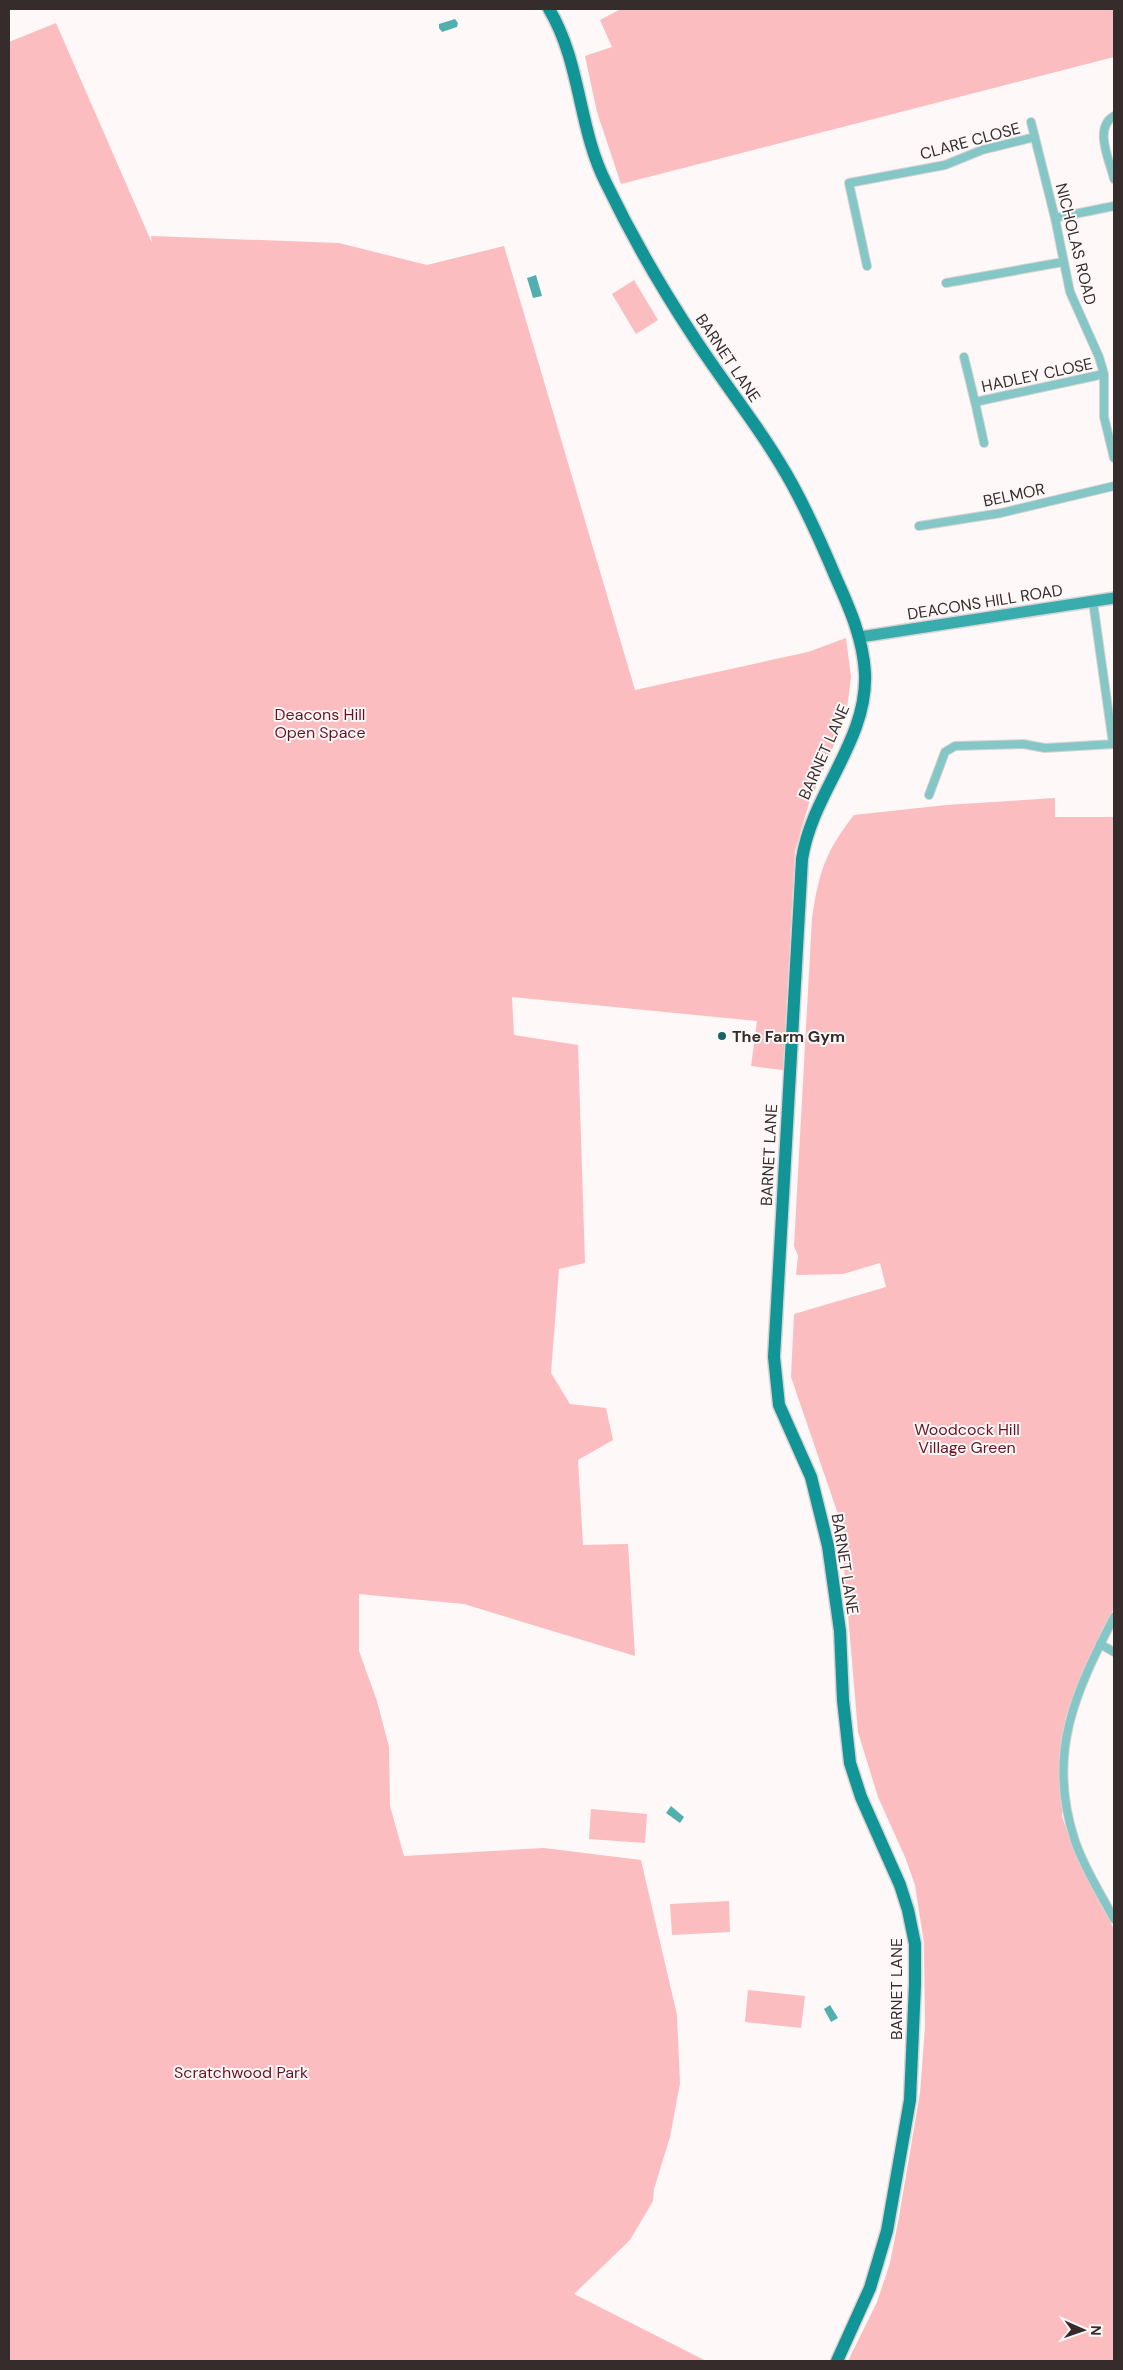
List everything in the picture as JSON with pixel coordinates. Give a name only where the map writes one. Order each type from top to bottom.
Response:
[{"type":"main road","name":"BARNET LANE","points":[[549,9],[567,47],[583,121],[599,170],[628,230],[696,341],[759,431],[792,484],[822,545],[860,637],[864,656],[865,696],[860,718],[812,820],[802,859],[774,1357],[779,1405],[811,1477],[828,1546],[840,1632],[843,1700],[850,1763],[861,1797],[900,1885],[908,1910],[915,1944],[910,2100],[887,2231],[870,2288],[838,2361]]},
{"type":"street","points":[[1114,116],[1106,124],[1103,133],[1114,179]]},
{"type":"street","name":"NICHOLAS ROAD","points":[[1031,122],[1055,218],[1070,292],[1099,357],[1104,374],[1104,407],[1114,458]]},
{"type":"street","name":"CLARE CLOSE","points":[[867,266],[849,183],[945,165],[982,150],[1035,137]]},
{"type":"street","points":[[1055,218],[1114,206]]},
{"type":"street","points":[[946,283],[1063,262]]},
{"type":"street","name":"HADLEY CLOSE","points":[[964,357],[984,443]]},
{"type":"street","name":"HADLEY CLOSE","points":[[975,402],[1104,374]]},
{"type":"street","name":"BELMOR","points":[[919,526],[1001,513],[1114,486]]},
{"type":"street","name":"DEACONS HILL ROAD","points":[[860,637],[1114,598]]},
{"type":"street","points":[[929,795],[945,752],[955,746],[1023,744],[1045,748],[1114,744],[1093,602]]},
{"type":"street","points":[[1114,1617],[1100,1644],[1072,1709],[1066,1734],[1063,1769],[1065,1802],[1076,1842],[1114,1919]]},
{"type":"street","points":[[1100,1644],[1114,1652]]},
{"type":"green space","points":[[621,9],[1114,9],[1114,57],[621,184],[597,112],[585,56],[612,47],[600,20]]},
{"type":"green space","points":[[56,23],[152,243],[151,236],[339,243],[427,265],[504,246],[635,690],[808,652],[846,638],[851,677],[847,708],[837,738],[809,803],[795,851],[783,1070],[751,1066],[757,1021],[512,997],[514,1035],[578,1045],[585,1263],[559,1269],[551,1373],[570,1404],[606,1408],[613,1440],[578,1460],[583,1545],[628,1544],[635,1656],[464,1604],[359,1594],[359,1651],[377,1701],[389,1747],[390,1806],[404,1856],[544,1848],[641,1860],[677,2015],[680,2083],[670,2137],[654,2189],[653,2201],[630,2240],[574,2294],[706,2361],[9,2361],[9,42]]},
{"type":"green space","points":[[634,280],[658,320],[636,334],[612,294]]},
{"type":"green space","name":"Woodcock Hill Village Green","points":[[1055,798],[1055,817],[1114,817],[1114,1608],[1077,1686],[1065,1720],[1062,1816],[1074,1851],[1114,1929],[1114,2361],[848,2361],[877,2302],[890,2263],[899,2217],[920,2093],[925,2027],[924,1943],[915,1885],[905,1857],[878,1797],[858,1732],[840,1520],[791,1377],[794,1314],[886,1287],[880,1263],[843,1274],[796,1275],[798,1256],[794,1246],[812,918],[817,888],[825,863],[836,840],[854,815],[946,805]]},
{"type":"green space","points":[[591,1809],[647,1814],[645,1843],[589,1839]]},
{"type":"green space","points":[[729,1901],[730,1932],[672,1935],[670,1904]]},
{"type":"green space","points":[[748,1990],[805,1996],[801,2028],[745,2022]]},
{"type":"water","points":[[455,19],[458,23],[457,27],[442,32],[439,24]]},
{"type":"water","points":[[536,275],[542,296],[533,298],[527,278]]},
{"type":"water","points":[[671,1806],[684,1817],[680,1823],[666,1813]]},
{"type":"water","points":[[830,2005],[838,2018],[831,2022],[824,2009]]},
{"type":"place","name":"The Farm Gym","points":[[722,1036]]},
{"type":"park label","name":"Deacons Hill Open Space","points":[[320,723]]},
{"type":"park label","name":"Scratchwood Park","points":[[241,2072]]}]
